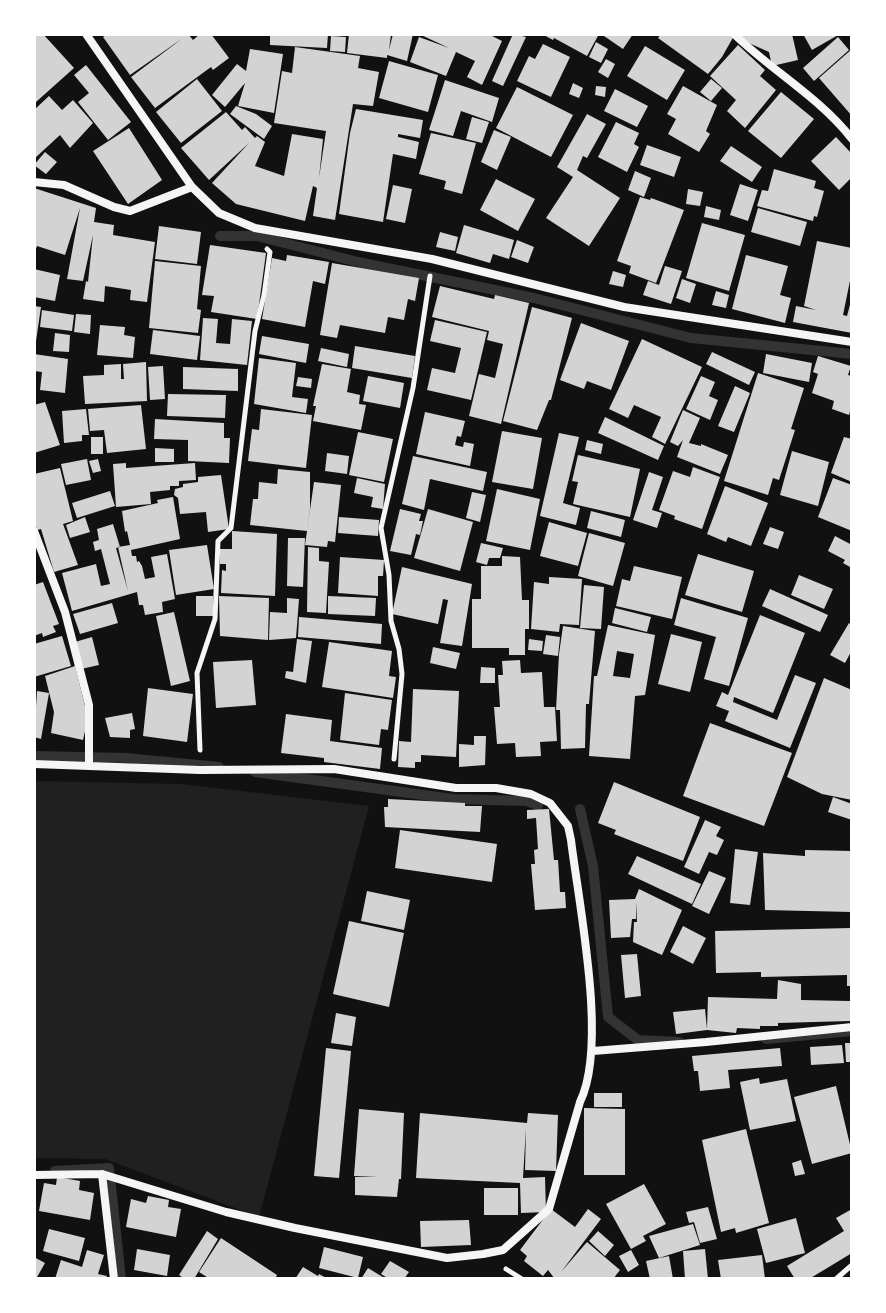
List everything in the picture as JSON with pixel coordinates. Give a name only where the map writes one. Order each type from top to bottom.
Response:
[{"type":"street","points":[[86,34],[192,187],[219,213],[255,228],[432,259],[624,307],[852,342]]},
{"type":"street","points":[[734,34],[801,87],[852,139]]},
{"type":"street","points":[[34,182],[64,185],[130,211],[192,187]]},
{"type":"street","points":[[34,531],[65,612],[89,705],[89,765]]},
{"type":"street","points":[[34,764],[200,770],[334,769],[456,788],[496,788],[531,794],[550,803],[568,826],[589,978],[593,1051],[587,1089],[580,1102],[549,1209],[503,1250],[447,1258],[226,1212],[102,1174],[34,1175]]},
{"type":"street","points":[[593,1051],[852,1027]]},
{"type":"street","points":[[102,1174],[114,1279]]},
{"type":"path","points":[[200,770],[197,673],[215,619],[218,541],[231,528],[255,331],[270,252],[257,236],[255,228]]},
{"type":"path","points":[[392,777],[402,674],[391,621],[389,575],[381,528],[413,388],[432,259]]},
{"type":"path","points":[[836,1279],[852,1265]]},
{"type":"shaded area","points":[[34,781],[181,784],[369,806],[259,1217],[105,1159],[34,1158]]},
{"type":"building","points":[[34,34],[43,34],[74,68],[36,102],[34,100]]},
{"type":"building","points":[[108,34],[188,34],[193,40],[200,34],[211,34],[229,58],[213,70],[211,67],[155,108],[131,77],[183,38],[130,75],[103,37]]},
{"type":"building","points":[[270,34],[328,34],[327,48],[270,45]]},
{"type":"building","points":[[349,34],[391,34],[389,50],[393,34],[413,34],[407,61],[387,55],[387,58],[347,53]]},
{"type":"building","points":[[419,34],[488,34],[502,41],[482,85],[467,77],[475,61],[456,52],[446,76],[410,62],[419,37],[449,48]]},
{"type":"building","points":[[513,34],[526,37],[503,86],[492,81]]},
{"type":"building","points":[[542,34],[599,34],[587,56]]},
{"type":"building","points":[[601,34],[633,34],[623,49]]},
{"type":"building","points":[[661,34],[735,34],[708,74],[658,38]]},
{"type":"building","points":[[740,34],[792,34],[798,60],[772,66],[769,52],[742,40]]},
{"type":"building","points":[[803,34],[840,34],[812,50]]},
{"type":"building","points":[[331,36],[346,37],[345,52],[330,51]]},
{"type":"building","points":[[838,37],[849,50],[814,81],[803,68]]},
{"type":"building","points":[[596,42],[608,49],[601,63],[589,57]]},
{"type":"building","points":[[543,44],[570,57],[551,97],[517,81],[529,56],[535,59]]},
{"type":"building","points":[[738,45],[765,70],[760,76],[776,90],[745,128],[727,111],[736,100],[710,76]]},
{"type":"building","points":[[645,46],[685,70],[667,100],[627,76]]},
{"type":"building","points":[[295,47],[360,56],[358,68],[379,72],[373,106],[353,104],[335,220],[313,216],[317,188],[313,186],[305,221],[236,204],[212,183],[249,143],[209,180],[181,148],[226,112],[242,130],[245,127],[255,138],[257,136],[265,142],[255,166],[284,176],[292,134],[323,139],[319,178],[326,131],[274,123],[282,71],[292,73]]},
{"type":"building","points":[[250,49],[283,54],[274,113],[238,106],[245,83],[225,107],[212,95],[237,64],[246,71]]},
{"type":"building","points":[[852,49],[852,116],[819,78]]},
{"type":"building","points":[[606,59],[615,64],[608,78],[598,72]]},
{"type":"building","points":[[389,61],[438,75],[428,112],[379,98]]},
{"type":"building","points":[[86,65],[131,122],[108,140],[78,102],[89,93],[74,75]]},
{"type":"building","points":[[197,79],[222,111],[181,143],[156,112]]},
{"type":"building","points":[[711,79],[722,88],[711,101],[700,92]]},
{"type":"building","points":[[445,80],[499,98],[492,122],[461,111],[453,136],[429,130]]},
{"type":"building","points":[[573,83],[583,88],[579,98],[569,94]]},
{"type":"building","points":[[596,86],[606,87],[605,97],[595,95]]},
{"type":"building","points":[[683,86],[717,105],[706,131],[710,134],[699,152],[668,134],[676,119],[667,114]]},
{"type":"building","points":[[517,87],[573,115],[551,157],[496,128]]},
{"type":"building","points":[[615,89],[648,106],[637,127],[604,111]]},
{"type":"building","points":[[781,92],[814,119],[781,158],[748,131]]},
{"type":"building","points":[[49,96],[62,110],[73,100],[93,123],[70,148],[60,135],[34,159],[34,110]]},
{"type":"building","points":[[236,106],[256,114],[272,126],[264,139],[230,114]]},
{"type":"building","points":[[356,109],[423,120],[420,138],[398,134],[398,137],[419,142],[416,159],[393,154],[383,222],[339,214]]},
{"type":"building","points":[[587,114],[606,124],[577,170],[620,198],[589,246],[546,218],[573,177],[557,167]]},
{"type":"building","points":[[472,117],[489,122],[482,143],[466,139]]},
{"type":"building","points":[[616,122],[639,133],[634,144],[639,147],[627,172],[598,157]]},
{"type":"building","points":[[129,128],[162,180],[128,204],[93,151]]},
{"type":"building","points":[[494,130],[511,137],[497,170],[481,162]]},
{"type":"building","points":[[431,133],[476,143],[462,194],[444,189],[446,181],[419,174]]},
{"type":"building","points":[[836,137],[852,154],[852,177],[839,190],[811,161]]},
{"type":"building","points":[[647,145],[681,157],[674,177],[640,165]]},
{"type":"building","points":[[731,146],[762,167],[752,182],[720,161]]},
{"type":"building","points":[[45,152],[57,162],[46,174],[34,165]]},
{"type":"building","points":[[774,169],[816,181],[814,188],[824,191],[813,221],[757,206],[762,190],[768,191]]},
{"type":"building","points":[[635,171],[651,178],[644,197],[628,190]]},
{"type":"building","points":[[496,179],[535,199],[518,231],[480,210]]},
{"type":"building","points":[[740,184],[758,190],[748,221],[730,215]]},
{"type":"building","points":[[393,185],[412,189],[405,223],[386,219]]},
{"type":"building","points":[[34,188],[96,208],[94,222],[114,225],[113,235],[155,242],[147,302],[130,300],[131,290],[105,286],[104,302],[83,299],[93,235],[83,281],[67,279],[80,208],[65,255],[37,246],[34,254]]},
{"type":"building","points":[[688,189],[703,192],[700,206],[686,204]]},
{"type":"building","points":[[640,197],[684,210],[656,283],[629,273],[631,266],[617,261]]},
{"type":"building","points":[[706,206],[721,210],[719,220],[704,217]]},
{"type":"building","points":[[758,208],[807,222],[800,246],[751,232]]},
{"type":"building","points":[[702,223],[745,235],[729,291],[686,278]]},
{"type":"building","points":[[464,225],[514,240],[509,259],[493,254],[490,263],[456,253]]},
{"type":"building","points":[[159,226],[201,232],[197,264],[155,259]]},
{"type":"building","points":[[440,232],[458,237],[455,251],[436,247]]},
{"type":"building","points":[[517,240],[534,247],[528,263],[511,257]]},
{"type":"building","points":[[817,241],[852,248],[852,271],[843,315],[847,316],[852,297],[852,333],[793,322],[796,306],[816,310],[804,306]]},
{"type":"building","points":[[210,245],[266,253],[257,319],[211,312],[214,296],[202,295]]},
{"type":"building","points":[[287,255],[329,262],[325,284],[313,281],[305,327],[262,319],[272,258],[286,261]]},
{"type":"building","points":[[746,255],[788,266],[780,295],[791,298],[785,323],[732,309]]},
{"type":"building","points":[[155,261],[201,266],[198,333],[149,328]]},
{"type":"building","points":[[332,263],[419,278],[415,301],[408,299],[404,320],[388,317],[385,333],[340,325],[337,338],[320,335]]},
{"type":"building","points":[[665,266],[682,271],[671,304],[643,295],[648,281],[659,285]]},
{"type":"building","points":[[34,269],[60,275],[55,301],[34,297]]},
{"type":"building","points":[[613,271],[626,275],[623,287],[609,284]]},
{"type":"building","points":[[682,279],[696,284],[690,303],[676,298]]},
{"type":"building","points":[[440,286],[494,299],[495,295],[529,303],[501,424],[469,416],[479,374],[495,378],[503,344],[487,340],[489,331],[432,317]]},
{"type":"building","points":[[716,291],[729,295],[726,308],[712,305]]},
{"type":"building","points":[[34,306],[41,307],[36,341],[34,341]]},
{"type":"building","points":[[532,307],[572,318],[551,400],[537,430],[503,421]]},
{"type":"building","points":[[42,310],[74,315],[72,331],[40,327]]},
{"type":"building","points":[[76,314],[91,315],[90,334],[74,332]]},
{"type":"building","points":[[203,318],[218,319],[216,343],[230,344],[232,319],[252,321],[247,365],[200,360]]},
{"type":"building","points":[[435,320],[487,332],[471,400],[427,390],[432,368],[455,373],[461,348],[430,341]]},
{"type":"building","points":[[581,323],[629,341],[611,390],[587,381],[584,389],[560,380]]},
{"type":"building","points":[[100,325],[125,327],[124,335],[135,337],[133,358],[97,355]]},
{"type":"building","points":[[153,330],[200,336],[197,360],[150,354]]},
{"type":"building","points":[[55,333],[70,335],[69,352],[53,351]]},
{"type":"building","points":[[262,336],[309,344],[306,363],[259,354]]},
{"type":"building","points":[[642,339],[702,367],[665,444],[652,437],[661,417],[634,405],[628,418],[609,409]]},
{"type":"building","points":[[355,346],[415,356],[412,378],[352,368]]},
{"type":"building","points":[[321,348],[349,354],[347,367],[318,361]]},
{"type":"building","points":[[712,352],[755,372],[749,385],[706,364]]},
{"type":"building","points":[[34,354],[68,359],[65,393],[40,390],[42,372],[34,371]]},
{"type":"building","points":[[766,354],[812,363],[809,382],[763,373]]},
{"type":"building","points":[[818,356],[851,366],[848,375],[852,376],[849,415],[832,409],[834,401],[812,393],[818,374],[813,372]]},
{"type":"building","points":[[259,358],[296,363],[292,397],[308,399],[306,413],[254,404]]},
{"type":"building","points":[[146,362],[147,401],[85,404],[83,376],[104,375],[104,365],[121,364],[121,379],[124,379],[123,364]]},
{"type":"building","points":[[322,364],[351,369],[347,392],[360,395],[359,404],[366,405],[361,430],[313,421]]},
{"type":"building","points":[[163,366],[165,399],[150,400],[148,367]]},
{"type":"building","points":[[183,367],[238,369],[238,391],[183,389]]},
{"type":"building","points":[[758,373],[804,388],[779,480],[773,478],[768,495],[724,481]]},
{"type":"building","points":[[368,376],[404,383],[400,408],[363,401]]},
{"type":"building","points":[[701,376],[715,382],[709,396],[718,400],[710,420],[686,409]]},
{"type":"building","points":[[298,377],[312,379],[311,388],[296,386]]},
{"type":"building","points":[[735,386],[750,393],[734,432],[718,426]]},
{"type":"building","points":[[168,394],[226,395],[225,418],[167,416]]},
{"type":"building","points":[[45,402],[60,445],[34,453],[34,405]]},
{"type":"building","points":[[141,405],[146,449],[107,453],[104,430],[90,431],[88,409]]},
{"type":"building","points":[[86,409],[89,435],[82,435],[82,441],[64,443],[62,411]]},
{"type":"building","points":[[261,409],[312,415],[306,468],[248,461],[252,429],[259,430]]},
{"type":"building","points":[[683,410],[700,418],[689,443],[701,444],[728,455],[720,474],[677,457],[683,440],[678,446],[670,442]]},
{"type":"building","points":[[425,412],[465,421],[461,437],[457,436],[455,445],[463,447],[464,442],[474,444],[470,466],[416,454]]},
{"type":"building","points":[[605,417],[664,446],[658,460],[598,433]]},
{"type":"building","points":[[155,419],[224,423],[224,438],[230,438],[229,463],[188,461],[188,440],[154,439]]},
{"type":"building","points":[[502,431],[542,438],[533,489],[492,482]]},
{"type":"building","points":[[358,432],[393,439],[384,482],[349,475]]},
{"type":"building","points":[[559,433],[579,437],[563,503],[580,508],[576,525],[540,516]]},
{"type":"building","points":[[91,437],[103,437],[103,454],[91,454]]},
{"type":"building","points":[[844,437],[852,439],[852,482],[831,473]]},
{"type":"building","points":[[587,440],[603,444],[601,454],[585,450]]},
{"type":"building","points":[[155,448],[174,449],[174,462],[155,462]]},
{"type":"building","points":[[792,451],[829,462],[818,506],[780,495]]},
{"type":"building","points":[[327,453],[349,456],[347,474],[325,471]]},
{"type":"building","points":[[578,455],[640,469],[630,517],[573,504],[578,482],[572,481]]},
{"type":"building","points":[[413,456],[487,472],[483,491],[430,479],[424,510],[402,504]]},
{"type":"building","points":[[87,459],[91,480],[66,485],[61,464]]},
{"type":"building","points":[[98,459],[101,471],[93,473],[89,461]]},
{"type":"building","points":[[126,463],[126,468],[195,463],[196,480],[179,481],[179,486],[170,486],[170,490],[150,492],[151,504],[116,507],[113,464]]},
{"type":"building","points":[[693,467],[720,477],[702,529],[659,510],[673,471],[690,477]]},
{"type":"building","points":[[60,468],[73,521],[63,524],[78,565],[54,572],[41,529],[37,530],[34,519],[34,474]]},
{"type":"building","points":[[278,469],[310,472],[307,531],[250,525],[253,499],[258,499],[259,482],[277,484]]},
{"type":"building","points":[[649,472],[663,477],[652,510],[662,513],[657,528],[633,520]]},
{"type":"building","points":[[221,475],[229,529],[208,532],[206,512],[180,514],[175,489],[183,487],[183,484],[198,482],[198,477]]},
{"type":"building","points":[[357,478],[385,484],[383,509],[371,507],[373,497],[354,493]]},
{"type":"building","points":[[833,478],[852,485],[852,531],[818,517]]},
{"type":"building","points":[[314,482],[341,485],[335,542],[328,541],[327,547],[305,545]]},
{"type":"building","points":[[725,486],[768,503],[751,546],[728,537],[726,542],[707,534]]},
{"type":"building","points":[[497,489],[540,499],[530,550],[486,541]]},
{"type":"building","points":[[110,491],[115,506],[77,518],[72,503]]},
{"type":"building","points":[[472,492],[486,495],[480,522],[466,518]]},
{"type":"building","points":[[173,497],[180,539],[131,550],[132,556],[136,556],[142,566],[145,579],[155,577],[151,557],[167,554],[175,599],[162,602],[163,612],[145,615],[137,592],[72,611],[62,573],[96,564],[101,586],[110,584],[101,549],[95,551],[93,542],[99,540],[97,529],[113,524],[120,547],[130,545],[122,511]],"holes":[[[118,547],[128,591],[116,548]]]},
{"type":"building","points":[[400,509],[421,514],[419,521],[423,521],[411,555],[390,551]]},
{"type":"building","points":[[428,509],[473,522],[460,571],[414,558]]},
{"type":"building","points":[[591,511],[625,520],[621,537],[587,528]]},
{"type":"building","points":[[85,517],[90,532],[70,538],[66,525]]},
{"type":"building","points":[[339,517],[379,520],[378,536],[338,533]]},
{"type":"building","points":[[549,522],[587,533],[578,566],[540,556]]},
{"type":"building","points":[[770,527],[784,532],[778,549],[763,544]]},
{"type":"building","points":[[232,531],[277,534],[275,596],[221,593],[222,570],[226,571],[226,564],[220,564],[220,549],[232,549]]},
{"type":"building","points":[[589,533],[625,543],[613,586],[578,576]]},
{"type":"building","points":[[835,536],[852,545],[850,567],[843,563],[845,560],[828,551]]},
{"type":"building","points":[[288,538],[305,538],[303,587],[287,586]]},
{"type":"building","points":[[481,543],[503,548],[500,558],[489,558],[487,565],[476,562]]},
{"type":"building","points":[[207,545],[214,589],[176,595],[169,550]]},
{"type":"building","points":[[308,547],[319,548],[319,561],[329,562],[326,613],[307,612]]},
{"type":"building","points":[[698,554],[754,571],[742,612],[685,595]]},
{"type":"building","points":[[502,556],[520,557],[522,600],[529,600],[525,655],[509,655],[509,648],[472,648],[472,599],[481,599],[481,566],[502,566]]},
{"type":"building","points":[[340,557],[384,560],[383,576],[378,576],[378,596],[338,593]]},
{"type":"building","points":[[634,566],[682,577],[672,619],[616,606],[622,579],[630,581]]},
{"type":"building","points":[[402,567],[472,584],[462,646],[440,643],[448,600],[443,599],[438,624],[392,614]]},
{"type":"building","points":[[799,575],[833,589],[824,609],[791,595]]},
{"type":"building","points":[[549,577],[582,579],[579,625],[560,624],[559,632],[531,629],[534,582],[549,584]]},
{"type":"building","points":[[43,582],[59,624],[53,626],[56,632],[43,637],[42,633],[34,636],[34,585]]},
{"type":"building","points":[[584,585],[604,587],[601,629],[580,628]]},
{"type":"building","points":[[770,589],[828,615],[820,632],[762,606]]},
{"type":"building","points":[[196,596],[213,596],[213,616],[196,616]]},
{"type":"building","points":[[219,596],[269,598],[268,640],[220,636]]},
{"type":"building","points":[[328,596],[376,598],[375,616],[328,614]]},
{"type":"building","points":[[287,598],[299,599],[296,638],[269,640],[270,612],[287,613]]},
{"type":"building","points":[[681,598],[748,618],[729,686],[704,679],[716,637],[674,625]]},
{"type":"building","points":[[112,603],[118,623],[80,634],[73,614]]},
{"type":"building","points":[[615,608],[651,617],[647,632],[612,623]]},
{"type":"building","points":[[174,612],[190,681],[171,686],[156,616]]},
{"type":"building","points":[[760,615],[805,633],[773,713],[734,697],[733,702],[777,720],[795,675],[816,683],[790,748],[725,721],[729,711],[716,706],[722,692],[728,695]]},
{"type":"building","points":[[299,617],[382,624],[381,644],[298,637]]},
{"type":"building","points":[[849,623],[852,625],[852,650],[845,663],[830,655]]},
{"type":"building","points":[[608,625],[655,635],[645,695],[635,696],[630,759],[589,756],[594,676],[597,676]],"holes":[[[617,651],[634,654],[630,678],[613,676]]]},
{"type":"building","points":[[563,626],[595,631],[589,704],[586,704],[585,748],[561,749],[560,710],[556,710]]},
{"type":"building","points":[[671,634],[702,642],[690,692],[658,684]]},
{"type":"building","points":[[546,635],[560,637],[558,656],[543,654]]},
{"type":"building","points":[[62,636],[71,666],[34,677],[34,644]]},
{"type":"building","points":[[92,637],[99,665],[81,669],[75,642]]},
{"type":"building","points":[[297,639],[312,641],[306,683],[285,678],[286,671],[293,672]]},
{"type":"building","points":[[529,639],[543,641],[542,651],[528,650]]},
{"type":"building","points":[[329,642],[392,651],[389,676],[396,677],[393,698],[322,687]]},
{"type":"building","points":[[433,647],[460,653],[456,669],[430,663]]},
{"type":"building","points":[[252,660],[256,705],[216,708],[213,662]]},
{"type":"building","points":[[520,660],[521,673],[542,672],[544,707],[555,707],[557,741],[540,742],[541,756],[516,757],[515,743],[497,744],[494,707],[500,707],[498,675],[503,675],[502,661]]},
{"type":"building","points":[[75,666],[88,718],[83,740],[51,733],[54,712],[45,676]]},
{"type":"building","points":[[481,667],[495,668],[495,683],[480,683]]},
{"type":"building","points":[[824,678],[852,690],[852,800],[822,794],[787,777]]},
{"type":"building","points":[[148,688],[193,694],[187,742],[143,736]]},
{"type":"building","points":[[413,689],[459,691],[456,757],[421,755],[421,762],[415,762],[415,768],[398,767],[399,741],[411,742]]},
{"type":"building","points":[[37,691],[49,693],[41,739],[34,737]]},
{"type":"building","points":[[345,693],[392,700],[388,730],[381,729],[379,745],[340,740]]},
{"type":"building","points":[[132,713],[135,729],[130,730],[130,738],[110,737],[105,718]]},
{"type":"building","points":[[286,714],[332,720],[330,741],[382,748],[380,769],[281,753]]},
{"type":"building","points":[[710,723],[792,753],[764,826],[683,796]]},
{"type":"building","points":[[474,736],[486,736],[485,765],[459,767],[459,744],[474,745]]},
{"type":"building","points":[[614,782],[700,817],[683,861],[614,834],[616,830],[598,823]]},
{"type":"building","points":[[833,797],[852,804],[852,820],[828,812]]},
{"type":"building","points":[[388,799],[482,806],[480,832],[385,827],[384,807],[388,807]]},
{"type":"building","points":[[549,809],[554,860],[558,860],[560,892],[565,892],[566,908],[535,910],[531,864],[535,864],[534,850],[538,849],[536,818],[527,819],[527,810]]},
{"type":"building","points":[[705,820],[721,827],[716,836],[724,840],[717,855],[709,852],[699,874],[684,867]]},
{"type":"building","points":[[400,830],[497,844],[492,882],[395,868]]},
{"type":"building","points":[[735,849],[758,852],[750,905],[730,903]]},
{"type":"building","points":[[805,850],[852,851],[852,912],[765,910],[763,853],[805,856]]},
{"type":"building","points":[[637,856],[701,884],[692,904],[628,874]]},
{"type":"building","points":[[709,871],[726,878],[709,914],[692,906]]},
{"type":"building","points":[[639,889],[682,910],[662,955],[633,942],[634,922],[637,922],[636,902],[636,919],[632,919],[630,937],[611,938],[609,900],[635,899]]},
{"type":"building","points":[[367,891],[410,900],[404,930],[361,921]]},
{"type":"building","points":[[349,921],[404,933],[389,1007],[333,994]]},
{"type":"building","points":[[683,926],[706,938],[693,964],[670,952]]},
{"type":"building","points":[[852,928],[852,986],[847,986],[847,975],[761,977],[761,972],[716,973],[715,931]]},
{"type":"building","points":[[637,954],[641,996],[625,998],[621,955]]},
{"type":"building","points":[[778,980],[801,984],[801,1000],[850,1001],[850,1021],[778,1023],[778,1026],[760,1026],[760,1029],[737,1028],[736,1033],[707,1030],[676,1034],[673,1012],[705,1009],[707,1029],[708,997],[777,999]]},
{"type":"building","points":[[336,1013],[356,1017],[352,1046],[331,1043]]},
{"type":"building","points":[[845,1043],[852,1043],[852,1062],[846,1062]]},
{"type":"building","points":[[842,1045],[844,1063],[811,1065],[810,1047]]},
{"type":"building","points":[[326,1048],[351,1051],[339,1178],[314,1176]]},
{"type":"building","points":[[780,1048],[782,1066],[728,1070],[730,1088],[700,1091],[698,1071],[694,1071],[692,1056]]},
{"type":"building","points":[[759,1078],[760,1084],[787,1079],[796,1121],[750,1130],[740,1082]]},
{"type":"building","points":[[836,1086],[852,1153],[812,1164],[794,1097]]},
{"type":"building","points":[[594,1093],[622,1093],[622,1107],[594,1107]]},
{"type":"building","points":[[584,1108],[625,1109],[625,1175],[584,1175]]},
{"type":"building","points":[[359,1109],[404,1113],[401,1179],[397,1197],[355,1195],[355,1177],[378,1177],[354,1176]]},
{"type":"building","points":[[420,1113],[527,1123],[528,1113],[558,1115],[556,1171],[525,1170],[526,1128],[523,1178],[545,1177],[546,1212],[521,1213],[520,1183],[416,1178]]},
{"type":"building","points":[[746,1129],[769,1223],[736,1233],[735,1228],[721,1232],[702,1140]]},
{"type":"building","points":[[801,1160],[805,1174],[795,1176],[792,1163]]},
{"type":"building","points":[[57,1177],[80,1181],[79,1190],[94,1193],[90,1220],[39,1211],[44,1183],[56,1185]]},
{"type":"building","points":[[644,1184],[666,1224],[643,1236],[646,1241],[631,1249],[606,1204]]},
{"type":"building","points":[[484,1188],[518,1188],[518,1215],[484,1215]]},
{"type":"building","points":[[148,1196],[169,1200],[168,1207],[181,1209],[176,1237],[126,1227],[131,1199],[146,1203]]},
{"type":"building","points":[[708,1207],[717,1239],[700,1243],[694,1222],[689,1223],[686,1212]]},
{"type":"building","points":[[551,1209],[575,1227],[588,1209],[601,1219],[561,1272],[587,1242],[620,1270],[613,1279],[555,1279],[548,1270],[543,1276],[524,1261],[527,1256],[520,1250]]},
{"type":"building","points":[[852,1209],[852,1253],[809,1279],[795,1279],[787,1266],[844,1231],[836,1218]]},
{"type":"building","points":[[796,1218],[805,1253],[766,1263],[757,1229]]},
{"type":"building","points":[[469,1220],[471,1245],[421,1247],[420,1221]]},
{"type":"building","points":[[693,1224],[700,1245],[659,1258],[649,1236]]},
{"type":"building","points":[[49,1229],[85,1238],[79,1261],[43,1251]]},
{"type":"building","points":[[207,1231],[218,1239],[194,1279],[185,1279],[179,1275]]},
{"type":"building","points":[[598,1231],[614,1245],[605,1256],[589,1241]]},
{"type":"building","points":[[221,1238],[277,1275],[275,1279],[210,1279],[199,1272]]},
{"type":"building","points":[[324,1247],[363,1257],[358,1278],[319,1268]]},
{"type":"building","points":[[137,1249],[170,1255],[167,1276],[134,1270]]},
{"type":"building","points":[[705,1249],[708,1279],[685,1279],[683,1251]]},
{"type":"building","points":[[87,1250],[104,1255],[98,1274],[107,1276],[106,1279],[55,1279],[61,1260],[82,1267]]},
{"type":"building","points":[[631,1250],[639,1265],[628,1272],[619,1256]]},
{"type":"building","points":[[762,1255],[765,1279],[721,1279],[718,1260]]},
{"type":"building","points":[[669,1256],[673,1279],[650,1279],[646,1261]]},
{"type":"building","points":[[34,1257],[45,1263],[36,1279],[34,1279]]},
{"type":"building","points":[[390,1261],[409,1272],[404,1279],[389,1279],[381,1274]]},
{"type":"building","points":[[303,1267],[318,1276],[328,1279],[295,1279]]},
{"type":"building","points":[[368,1268],[386,1279],[361,1279]]},
{"type":"waterway","points":[[220,236],[257,236],[358,262],[534,298],[691,338],[852,354]]},
{"type":"waterway","points":[[34,756],[126,758],[219,767]]},
{"type":"waterway","points":[[255,772],[453,799],[526,801],[538,805]]},
{"type":"waterway","points":[[580,809],[593,866],[608,1017],[638,1040],[679,1042]]},
{"type":"waterway","points":[[766,1039],[852,1031]]},
{"type":"waterway","points":[[55,1171],[109,1168],[121,1279]]}]
